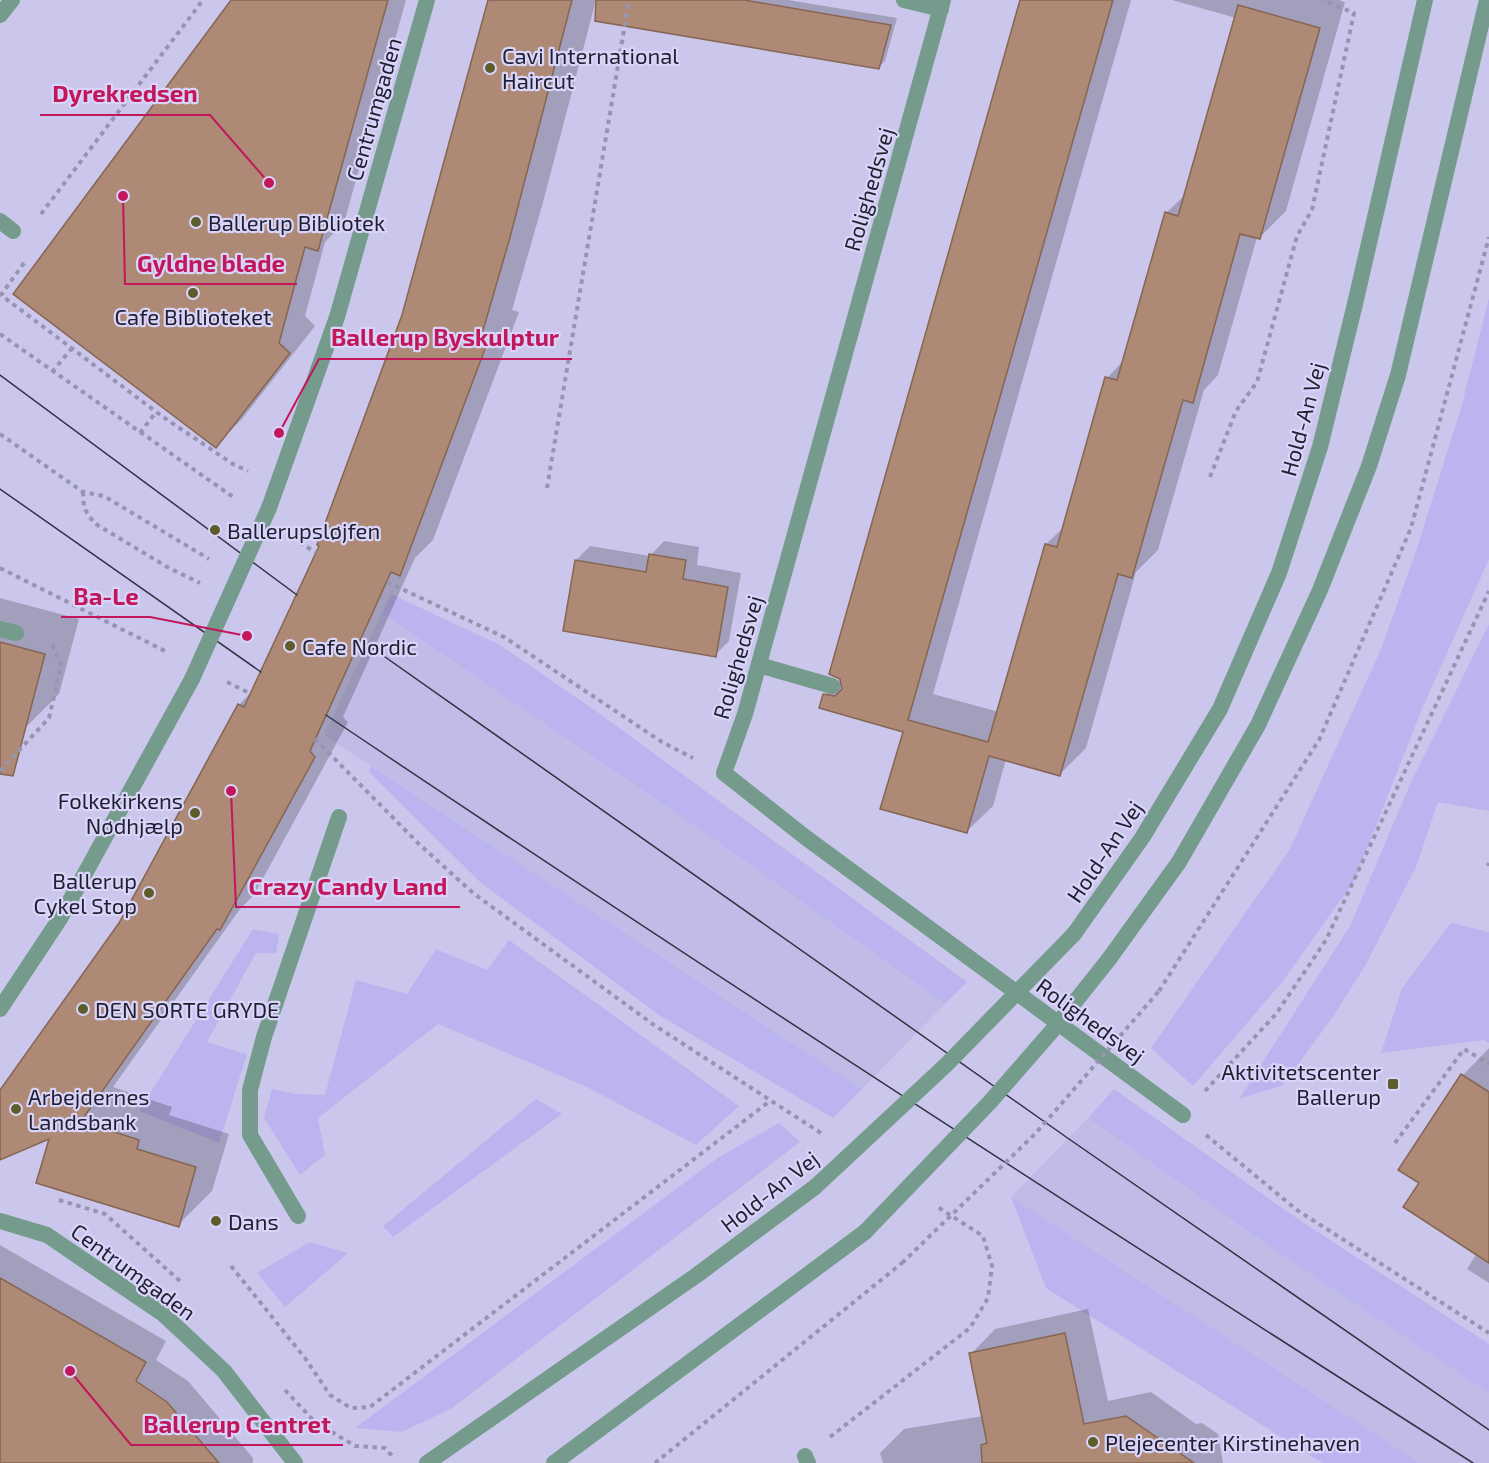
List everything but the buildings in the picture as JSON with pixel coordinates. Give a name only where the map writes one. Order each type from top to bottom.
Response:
[{"type":"street","points":[[0,15],[12,0]]},
{"type":"street","name":"Centrumgaden","points":[[0,1010],[61,917],[192,679],[269,508],[337,317],[427,0]]},
{"type":"street","points":[[904,0],[942,4]]},
{"type":"street","name":"Hold-An Vej","points":[[428,1463],[698,1275],[815,1186],[946,1065],[1074,934],[1142,838],[1220,709],[1279,573],[1320,447],[1425,0]]},
{"type":"street","points":[[554,1463],[865,1232],[990,1102],[1051,1032],[1109,959],[1179,861],[1258,725],[1320,590],[1369,466],[1398,375],[1487,0]]},
{"type":"street","name":"Rolighedsvej","points":[[942,4],[745,714],[724,773],[804,837],[1183,1115]]},
{"type":"street","points":[[759,664],[832,686]]},
{"type":"street","points":[[298,1216],[250,1134],[250,1090],[264,1037],[339,818]]},
{"type":"street","name":"Centrumgaden","points":[[0,1221],[47,1235],[162,1314],[224,1371],[296,1463]]},
{"type":"path","points":[[203,0],[32,227],[34,250],[1,295],[156,412],[233,464]]},
{"type":"path","points":[[547,488],[629,0]]},
{"type":"path","points":[[1210,477],[1236,411],[1257,382],[1297,236],[1312,210],[1354,13],[1322,0]]},
{"type":"path","points":[[7,226],[32,227]]},
{"type":"path","points":[[655,1463],[902,1263],[1036,1133],[1159,991],[1319,740],[1411,528],[1487,254],[1489,237]]},
{"type":"path","points":[[0,334],[238,500]]},
{"type":"path","points":[[52,372],[72,348]]},
{"type":"path","points":[[140,433],[156,412]]},
{"type":"path","points":[[0,434],[82,492],[104,496],[198,552]]},
{"type":"path","points":[[82,492],[84,508],[94,523],[169,568]]},
{"type":"path","points":[[287,533],[316,553]]},
{"type":"path","points":[[0,568],[169,653]]},
{"type":"path","points":[[387,582],[504,637],[662,742],[724,773]]},
{"type":"path","points":[[1489,591],[1326,940],[1276,1014],[1183,1115],[1296,1210],[1489,1333]]},
{"type":"path","points":[[0,771],[49,718],[61,664],[53,646],[8,631]]},
{"type":"path","points":[[220,679],[251,694]]},
{"type":"path","points":[[315,739],[419,844],[473,893],[654,1025],[828,1138]]},
{"type":"path","points":[[1395,1143],[1464,1049],[1489,1064]]},
{"type":"path","points":[[231,1266],[305,1358],[330,1395],[351,1408],[370,1407],[770,1101]]},
{"type":"path","points":[[807,1460],[970,1328],[988,1298],[992,1266],[983,1236],[935,1205]]},
{"type":"shaded area","points":[[1489,298],[1489,559],[1422,709],[1354,881],[1283,981],[1193,1086],[1151,1048],[1290,849],[1381,649],[1417,548],[1461,408]]},
{"type":"shaded area","points":[[391,594],[500,645],[600,714],[967,982],[945,1004],[711,837],[382,613]]},
{"type":"shaded area","points":[[382,613],[711,837],[945,1004],[862,1089],[324,735]]},
{"type":"shaded area","points":[[1489,624],[1489,811],[1438,802],[1416,867],[1365,966],[1332,1018],[1283,1085],[1239,1099],[1350,926],[1411,782]]},
{"type":"shaded area","points":[[371,766],[862,1089],[833,1118],[662,1017],[481,883],[369,772]]},
{"type":"shaded area","points":[[1451,923],[1489,932],[1489,1043],[1484,1040],[1381,1053],[1402,988]]},
{"type":"shaded area","points":[[253,929],[279,934],[276,953],[256,953],[207,1042],[247,1054],[219,1143],[139,1111]]},
{"type":"shaded area","points":[[509,940],[739,1106],[696,1145],[585,1086],[438,1024],[318,1118],[325,1155],[300,1175],[264,1118],[272,1089],[296,1094],[325,1095],[356,980],[407,994],[436,949],[487,970]]},
{"type":"shaded area","points":[[1114,1089],[1292,1215],[1489,1344],[1489,1393],[1286,1258],[1088,1118]]},
{"type":"shaded area","points":[[536,1099],[562,1114],[393,1237],[383,1226]]},
{"type":"shaded area","points":[[1088,1118],[1286,1258],[1489,1393],[1489,1463],[1420,1463],[1011,1197]]},
{"type":"shaded area","points":[[779,1123],[800,1142],[452,1408],[402,1432],[355,1428],[719,1157]]},
{"type":"shaded area","points":[[1011,1197],[1420,1463],[1322,1463],[1046,1288]]},
{"type":"shaded area","points":[[310,1242],[348,1253],[285,1307],[257,1273]]},
{"type":"tram line","points":[[0,375],[297,595]]},
{"type":"tram line","points":[[0,489],[261,672]]},
{"type":"tram line","points":[[361,640],[1069,1139],[1489,1430]]},
{"type":"tram line","points":[[326,715],[897,1092],[1473,1463]]},
{"type":"place","name":"Cavi International Haircut","points":[[490,68]]},
{"type":"place","name":"Dyrekredsen","points":[[269,183]]},
{"type":"place","name":"Gyldne blade","points":[[123,196]]},
{"type":"place","name":"Ballerup Bibliotek","points":[[196,222]]},
{"type":"place","name":"Cafe Biblioteket","points":[[193,293]]},
{"type":"place","name":"Ballerup Byskulptur","points":[[279,433]]},
{"type":"place","name":"Ballerupsløjfen","points":[[215,530]]},
{"type":"place","name":"Ba-Le","points":[[247,636]]},
{"type":"place","name":"Cafe Nordic","points":[[290,646]]},
{"type":"place","name":"Crazy Candy Land","points":[[231,791]]},
{"type":"place","name":"Folkekirkens Nødhjælp","points":[[195,813]]},
{"type":"place","name":"Ballerup Cykel Stop","points":[[149,893]]},
{"type":"place","name":"DEN SORTE GRYDE","points":[[83,1009]]},
{"type":"place","name":"Aktivitetscenter Ballerup","points":[[1393,1084]]},
{"type":"place","name":"Arbejdernes Landsbank","points":[[16,1109]]},
{"type":"place","name":"Dans","points":[[216,1221]]},
{"type":"place","name":"Ballerup Centret","points":[[70,1371]]},
{"type":"place","name":"Plejecenter Kirstinehaven","points":[[1093,1442]]}]
